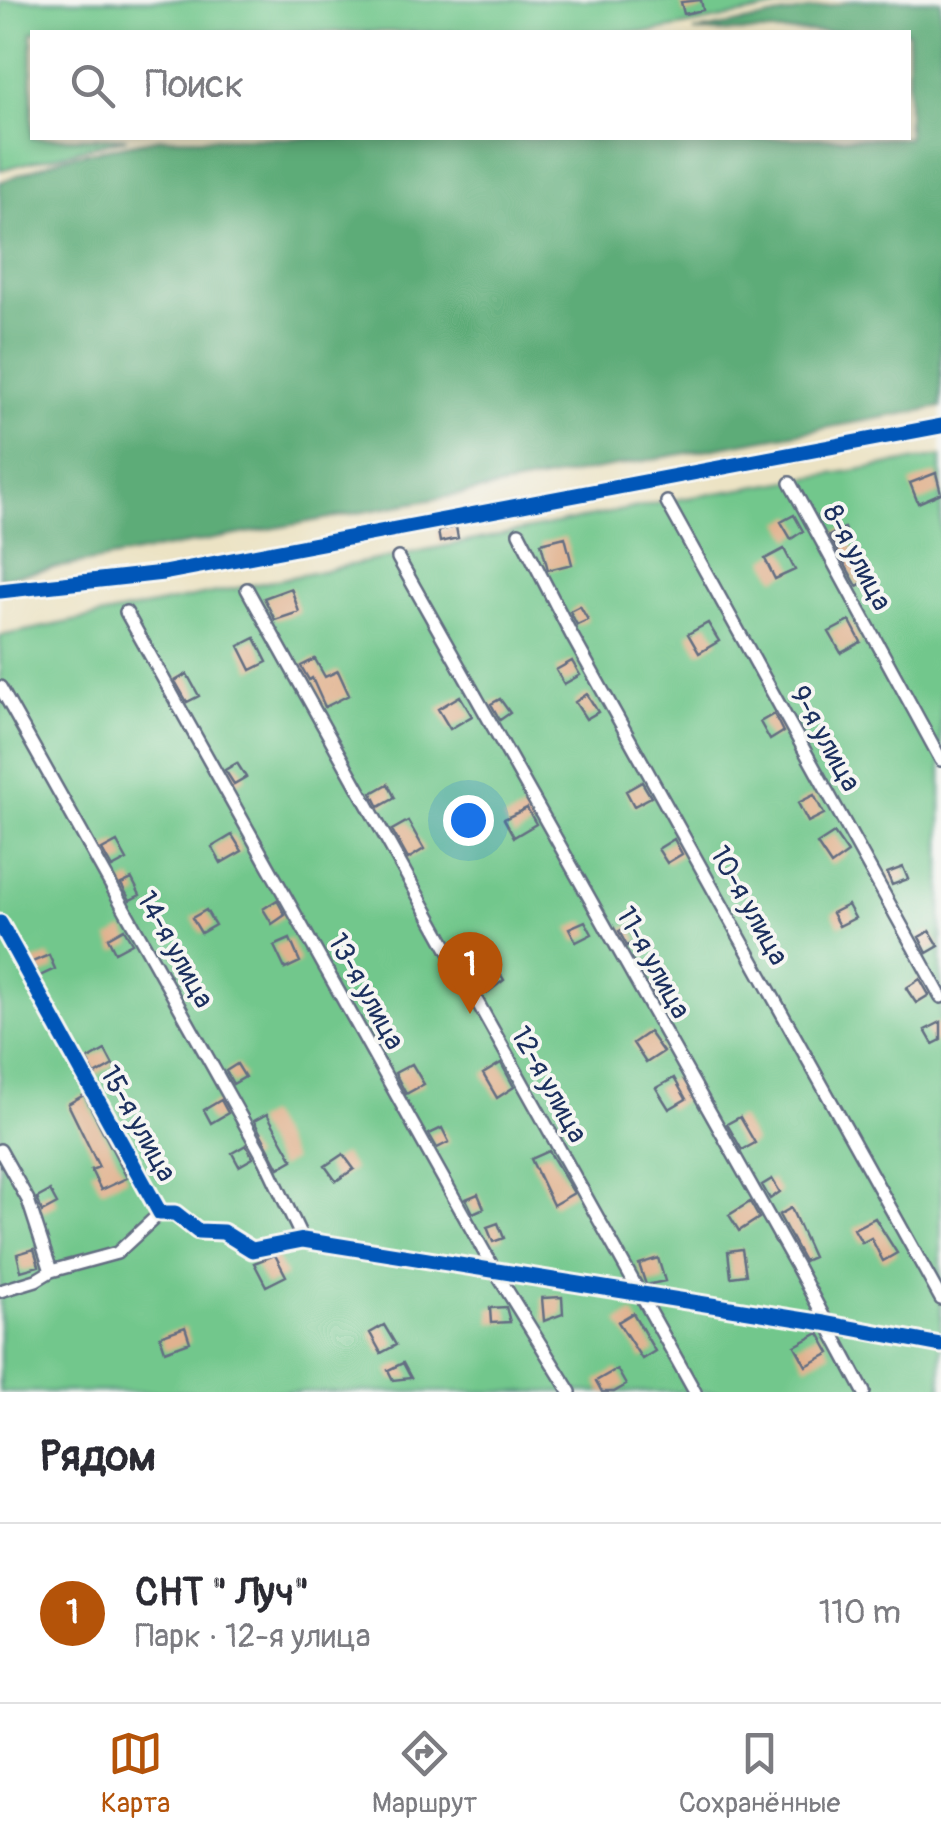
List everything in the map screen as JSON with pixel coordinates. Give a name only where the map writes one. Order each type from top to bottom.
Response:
[{"type":"street","points":[[0,591],[163,573],[941,426]]},
{"type":"street","name":"8-я улица","points":[[790,483],[941,760]]},
{"type":"street","name":"9-я улица","points":[[667,502],[941,997]]},
{"type":"street","name":"10-я улица","points":[[518,533],[941,1299]]},
{"type":"street","name":"11-я улица","points":[[398,558],[864,1392]]},
{"type":"street","name":"12-я улица","points":[[246,590],[695,1392]]},
{"type":"street","name":"13-я улица","points":[[126,612],[495,1271],[570,1392]]},
{"type":"street","name":"14-я улица","points":[[0,686],[265,1160],[303,1240]]},
{"type":"street","name":"15-я улица","points":[[0,923],[160,1213],[176,1213],[198,1231],[223,1232],[252,1250],[303,1240]]},
{"type":"street","points":[[0,1150],[28,1200],[50,1271]]},
{"type":"street","points":[[0,1291],[36,1280],[50,1271],[117,1252],[160,1213]]},
{"type":"street","points":[[303,1240],[941,1345]]},
{"type":"green space","points":[[0,0],[818,0],[662,30],[30,30],[30,140],[119,140],[0,170]]},
{"type":"green space","points":[[857,0],[941,0],[941,407],[0,578],[0,182],[65,157],[151,140],[911,140],[911,30],[704,30]]},
{"type":"green space","points":[[941,456],[941,1392],[0,1392],[0,636],[668,501]]},
{"type":"building","points":[[701,0],[703,10],[684,14],[681,2]]},
{"type":"building","points":[[936,473],[941,493],[918,503],[910,483]]},
{"type":"building","points":[[794,515],[803,531],[791,539],[781,522]]},
{"type":"building","points":[[456,527],[458,538],[440,542],[438,531]]},
{"type":"building","points":[[844,528],[868,580],[857,586],[829,536]]},
{"type":"building","points":[[565,537],[572,564],[548,570],[541,543]]},
{"type":"building","points":[[784,549],[795,570],[775,579],[765,559]]},
{"type":"building","points":[[291,588],[299,612],[275,620],[264,598]]},
{"type":"building","points":[[580,606],[588,620],[577,625],[570,611]]},
{"type":"building","points":[[850,621],[861,642],[841,653],[829,632]]},
{"type":"building","points":[[708,623],[719,641],[699,653],[688,634]]},
{"type":"building","points":[[255,638],[267,662],[251,670],[239,646]]},
{"type":"building","points":[[315,659],[325,677],[338,671],[349,695],[325,707],[312,678],[309,680],[301,666]]},
{"type":"building","points":[[572,661],[580,675],[564,684],[556,670]]},
{"type":"building","points":[[187,674],[199,696],[187,702],[175,681]]},
{"type":"building","points":[[587,694],[598,712],[586,719],[575,702]]},
{"type":"building","points":[[460,696],[472,716],[450,729],[438,709]]},
{"type":"building","points":[[500,699],[510,713],[500,720],[491,704]]},
{"type":"building","points":[[774,714],[783,732],[770,740],[760,722]]},
{"type":"building","points":[[237,763],[246,777],[234,784],[225,770]]},
{"type":"building","points":[[642,782],[651,797],[634,806],[626,791]]},
{"type":"building","points":[[388,784],[395,798],[379,807],[372,793]]},
{"type":"building","points":[[814,795],[824,814],[808,822],[798,803]]},
{"type":"building","points":[[527,808],[536,824],[514,837],[504,819]]},
{"type":"building","points":[[408,821],[424,849],[408,859],[392,830]]},
{"type":"building","points":[[834,833],[848,853],[831,865],[817,844]]},
{"type":"building","points":[[232,835],[242,851],[221,863],[212,847]]},
{"type":"building","points":[[674,839],[682,854],[667,863],[658,849]]},
{"type":"building","points":[[117,842],[127,860],[112,868],[102,850]]},
{"type":"building","points":[[903,867],[908,879],[892,885],[887,873]]},
{"type":"building","points":[[132,879],[140,895],[130,900],[121,884]]},
{"type":"building","points":[[277,900],[285,915],[272,924],[263,909]]},
{"type":"building","points":[[848,905],[855,918],[839,926],[832,913]]},
{"type":"building","points":[[206,910],[215,925],[201,933],[192,918]]},
{"type":"building","points":[[585,921],[592,934],[576,942],[569,928]]},
{"type":"building","points":[[630,926],[638,940],[627,946],[619,931]]},
{"type":"building","points":[[124,929],[132,943],[115,952],[108,938]]},
{"type":"building","points":[[930,931],[939,946],[927,953],[919,937]]},
{"type":"building","points":[[290,939],[300,962],[285,969],[274,946]]},
{"type":"building","points":[[49,955],[55,969],[40,976],[32,962]]},
{"type":"building","points":[[497,969],[504,980],[487,993],[479,982]]},
{"type":"building","points":[[920,979],[929,995],[916,1003],[906,988]]},
{"type":"building","points":[[662,980],[671,996],[659,1003],[650,986]]},
{"type":"building","points":[[941,1022],[941,1040],[933,1044],[925,1030]]},
{"type":"building","points":[[649,1032],[663,1052],[646,1063],[633,1043]]},
{"type":"building","points":[[105,1050],[113,1065],[95,1075],[87,1060]]},
{"type":"building","points":[[501,1063],[514,1087],[497,1098],[483,1074]]},
{"type":"building","points":[[237,1064],[245,1077],[233,1084],[226,1071]]},
{"type":"building","points":[[412,1064],[424,1084],[406,1094],[395,1073]]},
{"type":"building","points":[[674,1078],[686,1099],[669,1109],[656,1088]]},
{"type":"building","points":[[84,1095],[127,1178],[101,1190],[91,1170],[99,1167],[68,1104]]},
{"type":"building","points":[[221,1100],[228,1113],[211,1123],[204,1110]]},
{"type":"building","points":[[267,1114],[293,1160],[279,1168],[254,1121]]},
{"type":"building","points":[[740,1117],[755,1143],[742,1150],[727,1124]]},
{"type":"building","points":[[442,1128],[449,1142],[437,1148],[429,1134]]},
{"type":"building","points":[[246,1145],[253,1158],[239,1166],[232,1153]]},
{"type":"building","points":[[549,1151],[574,1193],[553,1205],[531,1159]]},
{"type":"building","points":[[343,1154],[354,1169],[336,1181],[325,1166]]},
{"type":"building","points":[[772,1179],[780,1192],[770,1199],[762,1185]]},
{"type":"building","points":[[50,1191],[57,1204],[42,1212],[37,1198]]},
{"type":"building","points":[[478,1194],[484,1208],[473,1213],[466,1199]]},
{"type":"building","points":[[750,1202],[759,1218],[739,1231],[729,1215]]},
{"type":"building","points":[[791,1208],[813,1257],[804,1261],[779,1215]]},
{"type":"building","points":[[875,1218],[897,1253],[883,1261],[871,1238],[862,1243],[854,1229]]},
{"type":"building","points":[[498,1223],[504,1238],[493,1242],[487,1227]]},
{"type":"building","points":[[34,1249],[39,1266],[21,1271],[17,1254]]},
{"type":"building","points":[[742,1249],[746,1275],[731,1277],[728,1251]]},
{"type":"building","points":[[275,1255],[286,1276],[266,1286],[254,1263]]},
{"type":"building","points":[[658,1258],[665,1281],[646,1285],[639,1264]]},
{"type":"building","points":[[562,1297],[563,1314],[544,1321],[542,1298]]},
{"type":"building","points":[[506,1307],[510,1322],[491,1323],[490,1308]]},
{"type":"building","points":[[633,1313],[655,1351],[642,1359],[618,1322]]},
{"type":"building","points":[[384,1325],[396,1345],[381,1353],[370,1333]]},
{"type":"building","points":[[185,1327],[190,1342],[165,1351],[160,1336]]},
{"type":"building","points":[[819,1333],[830,1353],[806,1366],[795,1346]]},
{"type":"building","points":[[403,1363],[411,1378],[393,1380],[388,1370]]},
{"type":"building","points":[[617,1369],[626,1385],[614,1392],[602,1392],[596,1381]]},
{"type":"cycle path","points":[[0,591],[163,573],[941,426]]},
{"type":"cycle path","points":[[0,923],[160,1213],[175,1213],[198,1231],[223,1232],[252,1250],[303,1240],[941,1345]]},
{"type":"place","name":"СНТ \" Луч\"","points":[[470,1014]]}]
